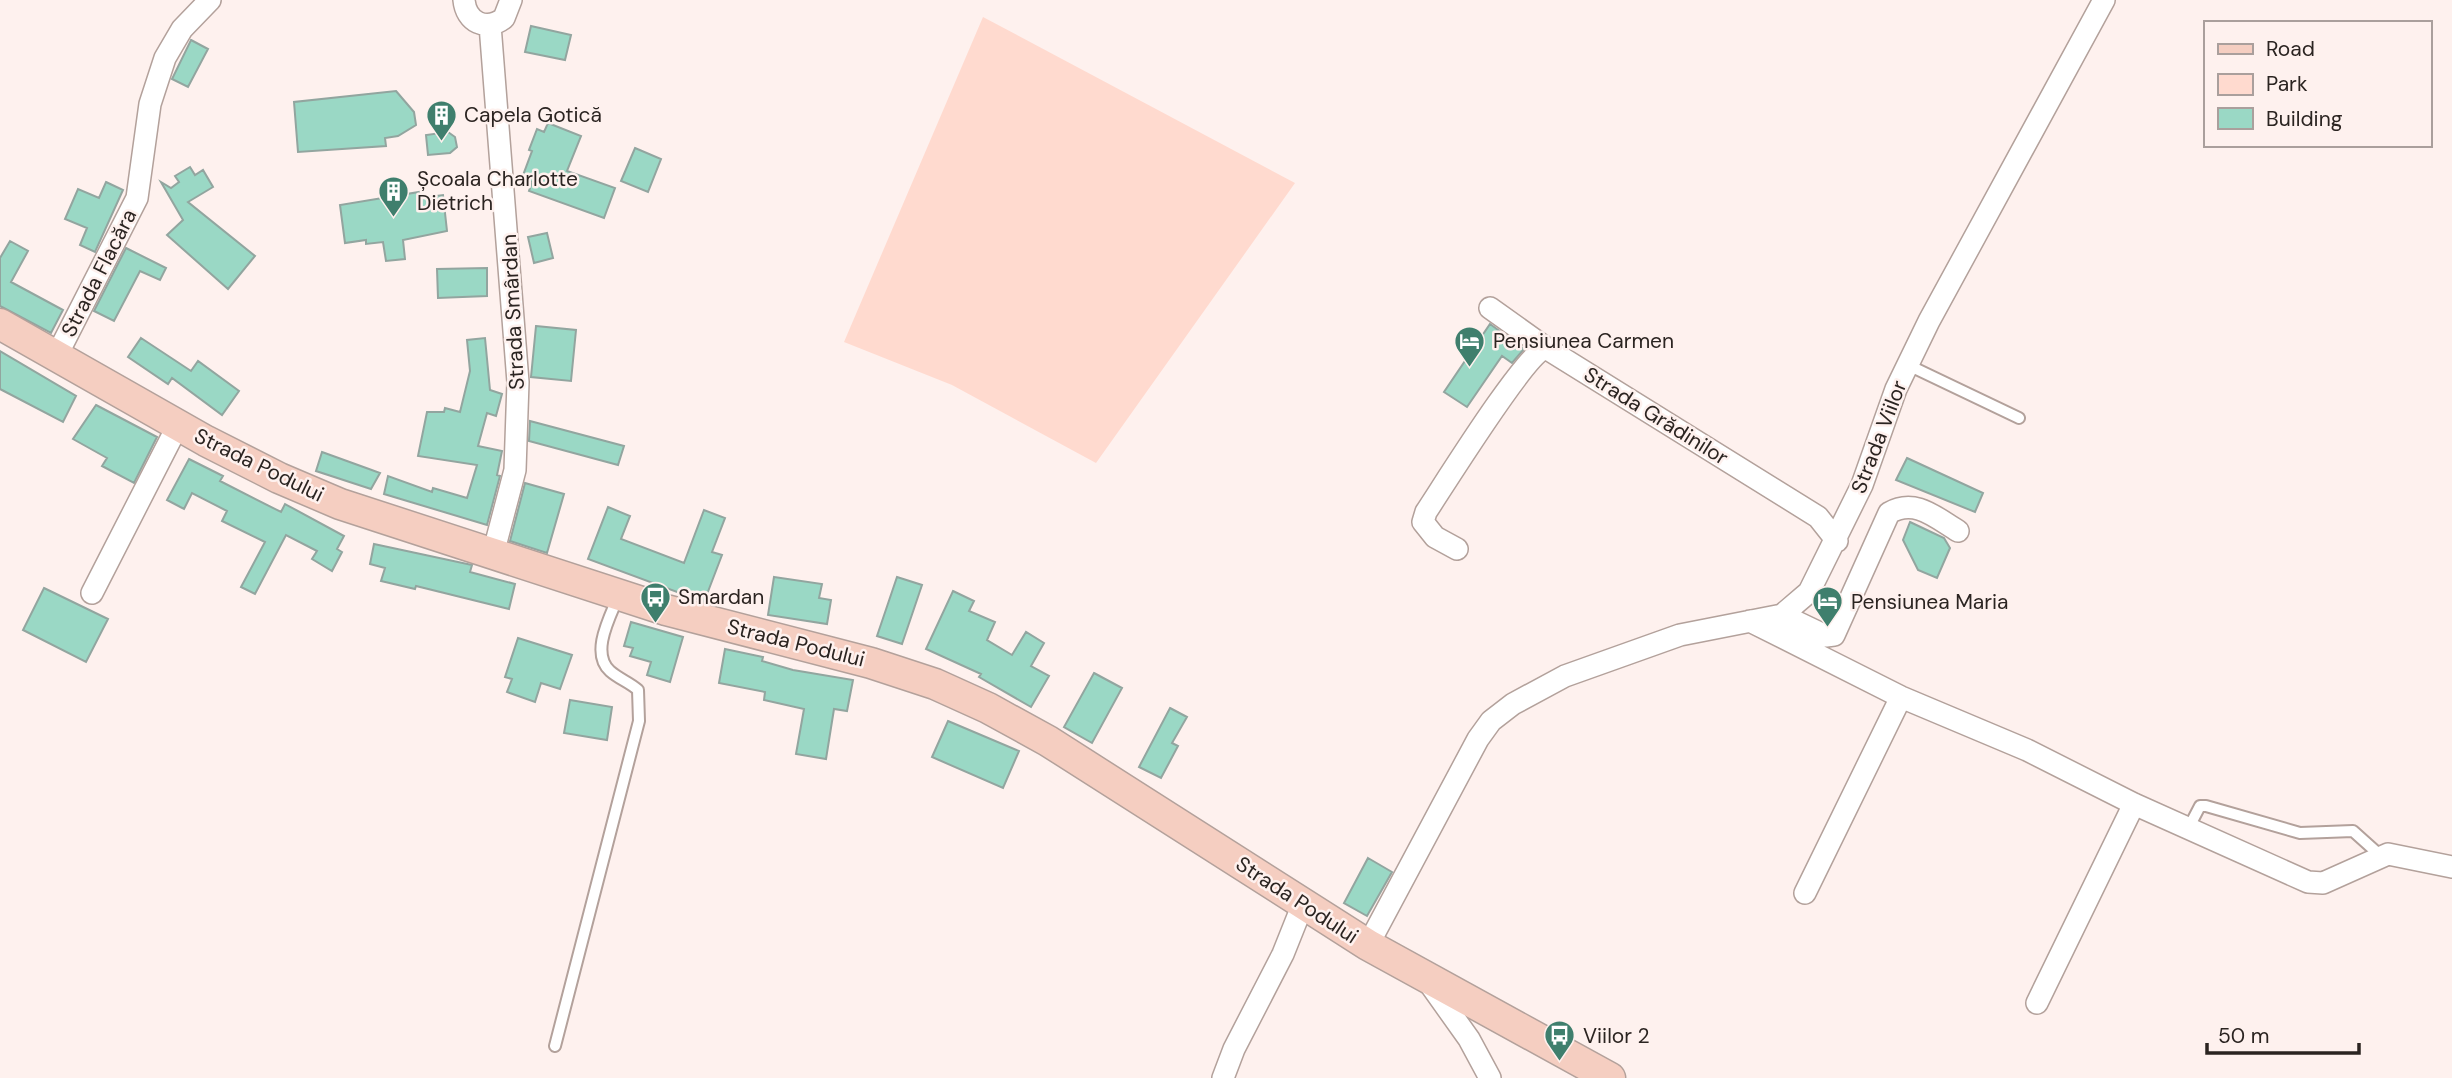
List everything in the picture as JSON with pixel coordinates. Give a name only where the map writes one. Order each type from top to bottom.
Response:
[{"type":"street","points":[[464,0],[470,17],[476,22],[490,25],[504,18],[511,0]]},
{"type":"street","name":"Strada Viilor","points":[[1513,704],[1565,676],[1623,653],[1680,635],[1782,615],[1809,592],[1837,541],[1862,485],[1908,365],[2104,0]]},
{"type":"street","name":"Strada Flacăra","points":[[57,355],[137,198],[155,83],[172,45],[196,4]]},
{"type":"street","name":"Strada Smârdan","points":[[490,25],[518,382],[515,470],[493,554]]},
{"type":"street","name":"Strada Grădinilor","points":[[1490,308],[1546,348],[1818,517],[1837,541]]},
{"type":"street","name":"Strada Podului","points":[[0,324],[178,425],[291,484],[362,511],[618,595],[871,663],[967,698],[1048,741],[1368,945],[1610,1078]]},
{"type":"street","points":[[1457,549],[1428,530],[1423,522],[1426,512],[1514,380],[1540,350],[1546,348]]},
{"type":"street","points":[[92,593],[178,425]]},
{"type":"street","points":[[1782,615],[1826,636],[1834,635],[1889,513],[1901,506],[1916,506],[1958,531]]},
{"type":"street","points":[[1751,621],[1901,697],[2027,750],[2134,804],[2315,884],[2382,857],[2394,855],[2452,867]]},
{"type":"street","points":[[1805,893],[1901,697]]},
{"type":"street","name":"Strada Podului","points":[[1368,945],[1478,739],[1491,721],[1513,704]]},
{"type":"street","points":[[2037,1003],[2134,804]]},
{"type":"street","points":[[1223,1078],[1234,1049],[1288,944],[1303,904]]},
{"type":"street","points":[[1426,979],[1469,1039],[1490,1078]]},
{"type":"lane","points":[[1908,365],[2018,418]]},
{"type":"lane","points":[[555,1046],[639,720],[638,690],[627,680],[612,673],[602,654],[602,640],[618,595]]},
{"type":"lane","points":[[2188,829],[2196,811],[2200,806],[2206,806],[2300,833],[2353,831],[2382,857]]},
{"type":"green space","points":[[983,17],[1295,183],[1096,463],[952,385],[844,342]]},
{"type":"building","points":[[531,26],[571,35],[565,60],[525,52]]},
{"type":"building","points":[[191,40],[208,49],[188,87],[172,79]]},
{"type":"building","points":[[396,91],[414,112],[416,125],[398,136],[385,138],[386,146],[298,152],[294,102]]},
{"type":"building","points":[[548,123],[581,136],[567,171],[615,188],[604,218],[529,191],[532,182],[522,178],[532,151],[529,150],[537,129],[544,132]]},
{"type":"building","name":"Capela Gotică","points":[[448,132],[455,137],[457,147],[450,153],[428,155],[426,135]]},
{"type":"building","points":[[635,148],[661,159],[648,192],[621,181]]},
{"type":"building","points":[[190,167],[195,175],[203,170],[213,187],[188,202],[255,256],[228,289],[167,235],[183,220],[161,182],[171,188],[179,182],[175,176]]},
{"type":"building","points":[[106,182],[123,190],[95,252],[80,245],[87,228],[65,219],[78,189],[99,198]]},
{"type":"building","name":"Școala Charlotte Dietrich","points":[[419,192],[420,198],[443,195],[447,231],[403,240],[405,259],[386,261],[383,242],[366,244],[366,240],[345,243],[340,205]]},
{"type":"building","points":[[547,233],[553,258],[534,263],[528,237]]},
{"type":"building","points":[[10,241],[28,251],[11,282],[63,310],[51,333],[0,306],[0,258]]},
{"type":"building","points":[[126,248],[166,268],[160,280],[140,271],[114,321],[94,311]]},
{"type":"building","points":[[487,268],[487,296],[438,298],[437,269]]},
{"type":"building","points":[[1490,324],[1524,349],[1512,363],[1502,356],[1467,407],[1444,392]]},
{"type":"building","points":[[536,326],[576,330],[571,381],[531,377]]},
{"type":"building","points":[[141,338],[191,371],[198,361],[239,391],[222,415],[172,378],[168,384],[128,357]]},
{"type":"building","points":[[485,338],[490,390],[502,394],[496,416],[487,413],[478,446],[502,451],[497,475],[500,476],[487,525],[384,494],[388,476],[432,492],[433,488],[467,498],[477,465],[418,456],[427,412],[444,412],[445,408],[460,412],[470,371],[467,340]]},
{"type":"building","points":[[0,351],[76,396],[63,422],[0,389]]},
{"type":"building","points":[[96,405],[157,437],[134,483],[102,466],[107,458],[73,439]]},
{"type":"building","points":[[530,421],[624,446],[618,465],[529,441]]},
{"type":"building","points":[[322,452],[380,473],[371,489],[316,471]]},
{"type":"building","points":[[1907,458],[1983,493],[1975,512],[1896,480]]},
{"type":"building","points":[[189,459],[223,476],[220,481],[281,512],[285,504],[344,536],[337,549],[342,552],[332,571],[312,559],[317,551],[286,535],[255,594],[241,587],[265,542],[222,521],[227,511],[192,493],[184,509],[167,500]]},
{"type":"building","points":[[525,483],[564,494],[547,553],[510,541]]},
{"type":"building","points":[[608,507],[630,516],[621,539],[684,563],[704,510],[725,518],[712,552],[722,555],[704,602],[588,559]]},
{"type":"building","points":[[1910,522],[1944,538],[1950,548],[1937,578],[1918,570],[1903,540]]},
{"type":"building","points":[[374,544],[472,565],[470,572],[515,584],[509,609],[416,586],[415,589],[381,581],[385,568],[370,564]]},
{"type":"building","points":[[774,577],[822,584],[819,598],[831,600],[827,624],[768,615]]},
{"type":"building","points":[[897,577],[922,585],[902,644],[877,636]]},
{"type":"building","points":[[44,588],[108,619],[86,662],[23,630]]},
{"type":"building","points":[[953,591],[974,601],[969,611],[995,622],[987,640],[1012,655],[1026,632],[1044,643],[1031,666],[1049,676],[1031,707],[979,677],[981,674],[926,649]]},
{"type":"building","points":[[631,622],[683,637],[670,682],[647,675],[651,662],[630,656],[633,648],[624,646]]},
{"type":"building","points":[[518,638],[572,655],[560,689],[541,683],[535,702],[507,692],[512,679],[505,677]]},
{"type":"building","points":[[725,649],[763,657],[762,661],[793,670],[853,680],[847,711],[834,709],[826,759],[796,754],[804,709],[764,700],[765,692],[719,683]]},
{"type":"building","points":[[1094,673],[1122,688],[1092,743],[1064,727]]},
{"type":"building","points":[[570,700],[612,707],[607,740],[564,733]]},
{"type":"building","points":[[1170,708],[1187,717],[1172,743],[1178,746],[1161,778],[1139,767]]},
{"type":"building","points":[[948,721],[1019,751],[1003,788],[932,757]]},
{"type":"building","points":[[1368,858],[1392,872],[1367,916],[1344,903]]},
{"type":"place","name":"Capela Gotică","points":[[441,142]]},
{"type":"place","name":"Școala Charlotte Dietrich","points":[[394,218]]},
{"type":"place","name":"Pensiunea Carmen","points":[[1470,368]]},
{"type":"place","name":"Smardan","points":[[655,624]]},
{"type":"place","name":"Pensiunea Maria","points":[[1828,629]]},
{"type":"place","name":"Viilor 2","points":[[1560,1063]]}]
